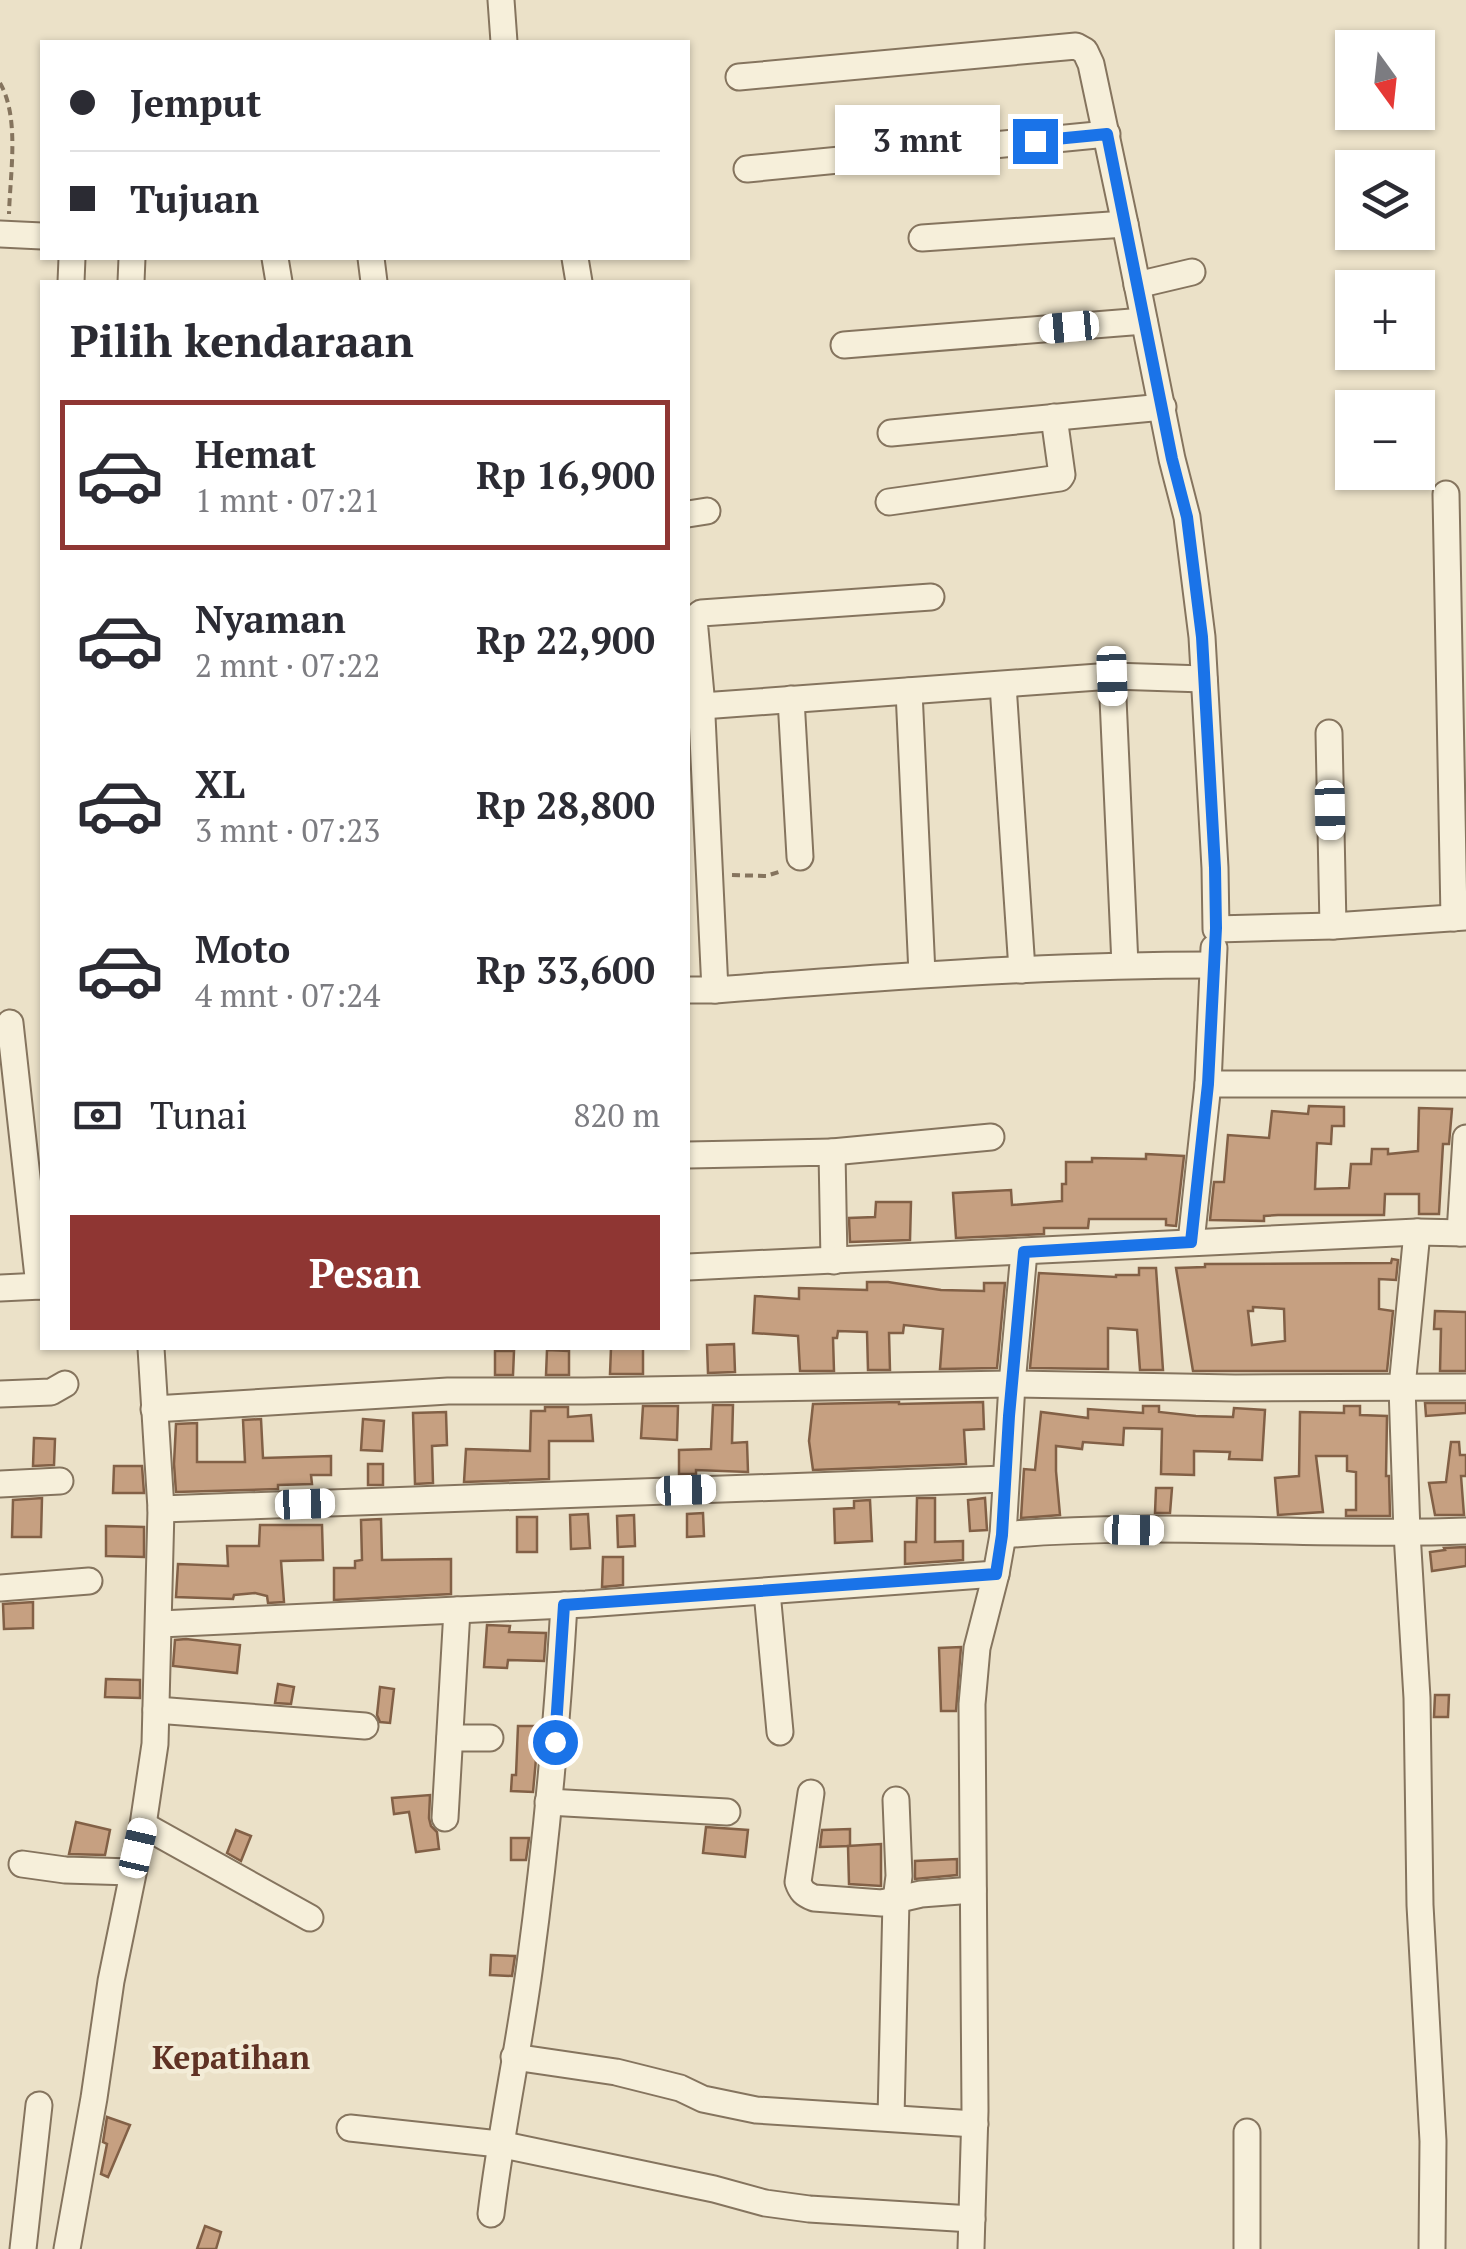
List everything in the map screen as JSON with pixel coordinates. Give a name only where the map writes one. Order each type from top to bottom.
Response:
[{"type":"street","points":[[501,0],[504,40]]},
{"type":"street","points":[[739,77],[1076,46],[1085,51],[1091,64],[1187,517],[1202,637],[1216,928],[1208,1084],[1191,1242]]},
{"type":"street","points":[[747,170],[1107,134]]},
{"type":"street","points":[[922,238],[1125,224]]},
{"type":"street","points":[[4,234],[40,236]]},
{"type":"street","points":[[1136,285],[1192,272]]},
{"type":"street","points":[[844,345],[1144,321]]},
{"type":"street","points":[[891,433],[1162,407]]},
{"type":"street","points":[[889,502],[1060,478],[1054,418]]},
{"type":"street","points":[[1216,928],[1332,926],[1460,917],[1458,741],[1446,494]]},
{"type":"street","points":[[715,990],[699,873],[694,620],[701,613],[931,597]]},
{"type":"street","points":[[697,699],[792,699],[1112,676],[1204,679]]},
{"type":"street","points":[[1112,676],[1124,965]]},
{"type":"street","points":[[1002,685],[1022,970]]},
{"type":"street","points":[[909,691],[922,974]]},
{"type":"street","points":[[792,699],[800,856]]},
{"type":"street","points":[[1329,732],[1332,926]]},
{"type":"street","points":[[690,990],[922,974],[1212,964]]},
{"type":"street","points":[[0,1288],[40,1286],[10,1023]]},
{"type":"street","points":[[1208,1084],[1466,1084]]},
{"type":"street","points":[[690,1155],[832,1152],[991,1137]]},
{"type":"street","points":[[690,1267],[1417,1232],[1463,1233],[1466,1138]]},
{"type":"street","points":[[832,1152],[834,1261]]},
{"type":"street","points":[[1417,1232],[1402,1387],[1417,1698],[1432,2249]]},
{"type":"street","points":[[971,2249],[975,2124],[972,1704],[977,1648],[1002,1535],[1024,1252]]},
{"type":"street","points":[[67,2249],[155,1744],[161,1510],[151,1350]]},
{"type":"street","points":[[0,1394],[50,1392],[66,1384]]},
{"type":"street","points":[[154,1409],[448,1390],[1012,1384],[1466,1387]]},
{"type":"street","points":[[161,1510],[1005,1479]]},
{"type":"street","points":[[0,1484],[60,1481]]},
{"type":"street","points":[[1002,1535],[1068,1529],[1407,1534],[1466,1531]]},
{"type":"street","points":[[160,1624],[564,1605],[996,1574]]},
{"type":"street","points":[[0,1588],[89,1581]]},
{"type":"street","points":[[766,1592],[780,1732]]},
{"type":"street","points":[[491,2214],[530,1965],[558,1711],[564,1605]]},
{"type":"street","points":[[446,1818],[458,1610]]},
{"type":"street","points":[[156,1710],[365,1726]]},
{"type":"street","points":[[450,1738],[490,1738]]},
{"type":"street","points":[[811,1793],[798,1882],[802,1892],[814,1898],[882,1903],[921,1894],[972,1890]]},
{"type":"street","points":[[891,2118],[898,1876],[896,1800]]},
{"type":"street","points":[[548,1802],[727,1812]]},
{"type":"street","points":[[143,1825],[310,1918]]},
{"type":"street","points":[[22,1864],[132,1872]]},
{"type":"street","points":[[514,2058],[616,2072],[680,2088],[704,2099],[756,2110],[975,2124]]},
{"type":"street","points":[[23,2249],[39,2105]]},
{"type":"street","points":[[350,2128],[499,2144],[764,2203],[972,2220]]},
{"type":"street","points":[[1247,2132],[1247,2249]]},
{"type":"street","points":[[30,2204],[73,2212]]},
{"type":"path","points":[[0,83],[10,105],[12,124],[4,234]]},
{"type":"path","points":[[699,873],[766,876],[791,869],[800,856]]},
{"type":"building","points":[[1309,1106],[1344,1107],[1344,1126],[1332,1126],[1331,1144],[1317,1143],[1315,1189],[1349,1188],[1351,1164],[1371,1164],[1372,1149],[1388,1149],[1388,1154],[1418,1151],[1419,1108],[1452,1109],[1449,1144],[1443,1144],[1439,1214],[1419,1214],[1419,1194],[1385,1194],[1384,1215],[1278,1215],[1264,1216],[1264,1221],[1210,1220],[1214,1182],[1224,1182],[1228,1135],[1269,1138],[1272,1111],[1308,1114]]},
{"type":"building","points":[[1146,1154],[1184,1156],[1176,1226],[1166,1225],[1166,1219],[1089,1219],[1088,1228],[1044,1228],[1044,1234],[956,1238],[953,1193],[1011,1190],[1012,1205],[1062,1201],[1066,1162],[1092,1162],[1092,1158],[1146,1159]]},
{"type":"building","points":[[876,1202],[911,1202],[910,1240],[850,1242],[849,1218],[875,1217]]},
{"type":"building","points":[[1392,1259],[1398,1260],[1396,1280],[1379,1279],[1379,1309],[1393,1311],[1387,1371],[1193,1371],[1176,1268],[1205,1264],[1391,1263]],"holes":[[[1253,1307],[1284,1309],[1285,1341],[1252,1345],[1248,1311],[1253,1311]]]},
{"type":"building","points":[[1139,1268],[1156,1268],[1163,1370],[1140,1370],[1137,1330],[1108,1328],[1108,1369],[1030,1368],[1039,1273],[1116,1277],[1139,1275]]},
{"type":"building","points":[[867,1282],[984,1291],[984,1283],[1005,1283],[997,1368],[940,1369],[943,1329],[904,1325],[903,1333],[889,1333],[890,1370],[868,1370],[867,1332],[838,1331],[837,1338],[833,1338],[834,1371],[800,1371],[798,1336],[753,1333],[755,1296],[799,1299],[799,1288],[867,1290]]},
{"type":"building","points":[[1435,1311],[1466,1312],[1466,1371],[1440,1371],[1441,1329],[1434,1329]]},
{"type":"building","points":[[734,1344],[735,1372],[708,1373],[707,1345]]},
{"type":"building","points":[[547,1350],[569,1351],[569,1375],[546,1375]]},
{"type":"building","points":[[611,1350],[643,1350],[643,1374],[610,1374]]},
{"type":"building","points":[[495,1351],[514,1351],[513,1375],[495,1375]]},
{"type":"building","points":[[983,1402],[984,1429],[964,1430],[966,1464],[813,1470],[809,1441],[813,1404]]},
{"type":"building","points":[[1425,1403],[1466,1403],[1466,1413],[1426,1416]]},
{"type":"building","points":[[713,1405],[733,1405],[732,1443],[747,1442],[748,1472],[696,1470],[696,1474],[679,1474],[679,1450],[711,1449]]},
{"type":"building","points":[[643,1406],[678,1406],[677,1440],[641,1438]]},
{"type":"building","points":[[1143,1406],[1196,1416],[1233,1417],[1234,1408],[1265,1410],[1262,1460],[1229,1459],[1230,1452],[1194,1451],[1194,1475],[1161,1474],[1162,1429],[1124,1428],[1123,1445],[1083,1442],[1082,1449],[1056,1446],[1060,1515],[1021,1518],[1024,1469],[1035,1470],[1041,1412],[1088,1418],[1088,1409],[1143,1413]]},
{"type":"building","points":[[1344,1406],[1360,1406],[1360,1415],[1387,1416],[1390,1516],[1346,1516],[1346,1510],[1356,1510],[1356,1472],[1347,1471],[1347,1456],[1316,1456],[1323,1512],[1278,1515],[1275,1478],[1299,1476],[1300,1412],[1344,1413]]},
{"type":"building","points":[[545,1407],[568,1407],[568,1417],[591,1415],[593,1441],[549,1441],[549,1479],[464,1482],[466,1449],[530,1451],[531,1411],[545,1411]]},
{"type":"building","points":[[446,1412],[447,1445],[432,1446],[433,1483],[415,1484],[413,1413]]},
{"type":"building","points":[[261,1419],[263,1458],[331,1456],[331,1475],[311,1475],[312,1484],[278,1485],[278,1489],[176,1492],[176,1424],[197,1423],[197,1462],[245,1462],[243,1420]]},
{"type":"building","points":[[363,1419],[384,1421],[382,1451],[361,1450]]},
{"type":"building","points":[[34,1438],[55,1439],[54,1465],[33,1466]]},
{"type":"building","points":[[1451,1442],[1459,1442],[1460,1455],[1466,1455],[1466,1476],[1461,1476],[1464,1515],[1435,1515],[1429,1483],[1446,1482]]},
{"type":"building","points":[[368,1464],[383,1464],[383,1485],[368,1485]]},
{"type":"building","points":[[114,1466],[142,1466],[144,1493],[113,1493]]},
{"type":"building","points":[[1156,1488],[1172,1488],[1170,1513],[1155,1513]]},
{"type":"building","points":[[42,1498],[41,1537],[12,1537],[13,1500]]},
{"type":"building","points":[[917,1498],[935,1498],[935,1542],[963,1541],[963,1560],[905,1564],[905,1542],[916,1542]]},
{"type":"building","points":[[985,1498],[987,1530],[970,1531],[968,1500]]},
{"type":"building","points":[[870,1500],[872,1541],[835,1543],[834,1509],[854,1508],[854,1501]]},
{"type":"building","points":[[703,1513],[704,1536],[687,1537],[687,1514]]},
{"type":"building","points":[[588,1514],[590,1548],[571,1549],[570,1515]]},
{"type":"building","points":[[634,1515],[635,1546],[618,1547],[617,1516]]},
{"type":"building","points":[[517,1517],[537,1517],[537,1552],[517,1552]]},
{"type":"building","points":[[381,1519],[382,1560],[451,1559],[451,1594],[334,1600],[334,1568],[355,1568],[355,1561],[362,1560],[361,1520]]},
{"type":"building","points":[[260,1525],[322,1525],[323,1560],[281,1561],[284,1602],[268,1603],[267,1596],[255,1593],[234,1595],[233,1599],[176,1597],[178,1564],[228,1566],[227,1546],[259,1546]]},
{"type":"building","points":[[106,1526],[144,1527],[144,1557],[106,1556]]},
{"type":"building","points":[[1466,1547],[1466,1566],[1432,1571],[1430,1552]]},
{"type":"building","points":[[603,1557],[623,1557],[623,1585],[602,1587]]},
{"type":"building","points":[[33,1602],[33,1628],[4,1629],[3,1604]]},
{"type":"building","points":[[487,1625],[510,1626],[509,1632],[546,1633],[544,1661],[508,1660],[507,1668],[484,1667]]},
{"type":"building","points":[[175,1640],[240,1645],[237,1673],[173,1666]]},
{"type":"building","points":[[961,1647],[956,1711],[941,1711],[939,1648]]},
{"type":"building","points":[[106,1679],[140,1680],[140,1698],[105,1697]]},
{"type":"building","points":[[278,1684],[294,1687],[291,1704],[275,1703]]},
{"type":"building","points":[[380,1687],[394,1689],[390,1723],[380,1722],[377,1715]]},
{"type":"building","points":[[1435,1695],[1449,1695],[1448,1717],[1434,1717]]},
{"type":"building","points":[[518,1726],[539,1726],[533,1792],[511,1791],[512,1775],[516,1775]]},
{"type":"building","points":[[430,1795],[429,1818],[437,1832],[439,1849],[416,1852],[409,1812],[394,1814],[392,1798]]},
{"type":"building","points":[[76,1822],[110,1830],[105,1855],[69,1854]]},
{"type":"building","points":[[706,1827],[748,1830],[745,1857],[703,1853]]},
{"type":"building","points":[[850,1829],[850,1846],[820,1847],[822,1830]]},
{"type":"building","points":[[236,1830],[251,1836],[241,1861],[227,1853]]},
{"type":"building","points":[[511,1838],[529,1838],[526,1860],[511,1860]]},
{"type":"building","points":[[881,1844],[881,1886],[849,1884],[848,1846]]},
{"type":"building","points":[[957,1859],[957,1875],[915,1879],[915,1861]]},
{"type":"building","points":[[491,1955],[515,1956],[512,1976],[490,1975]]},
{"type":"building","points":[[107,2117],[130,2125],[108,2177],[101,2174]]},
{"type":"building","points":[[205,2226],[221,2232],[216,2249],[197,2249]]},
{"type":"district","name":"Kepatihan","points":[[231,2057]]},
{"type":"route","points":[[555,1742],[564,1605],[996,1574],[1024,1252],[1191,1242],[1208,1084],[1216,928],[1202,637],[1187,517],[1107,134],[1035,141]]}]
